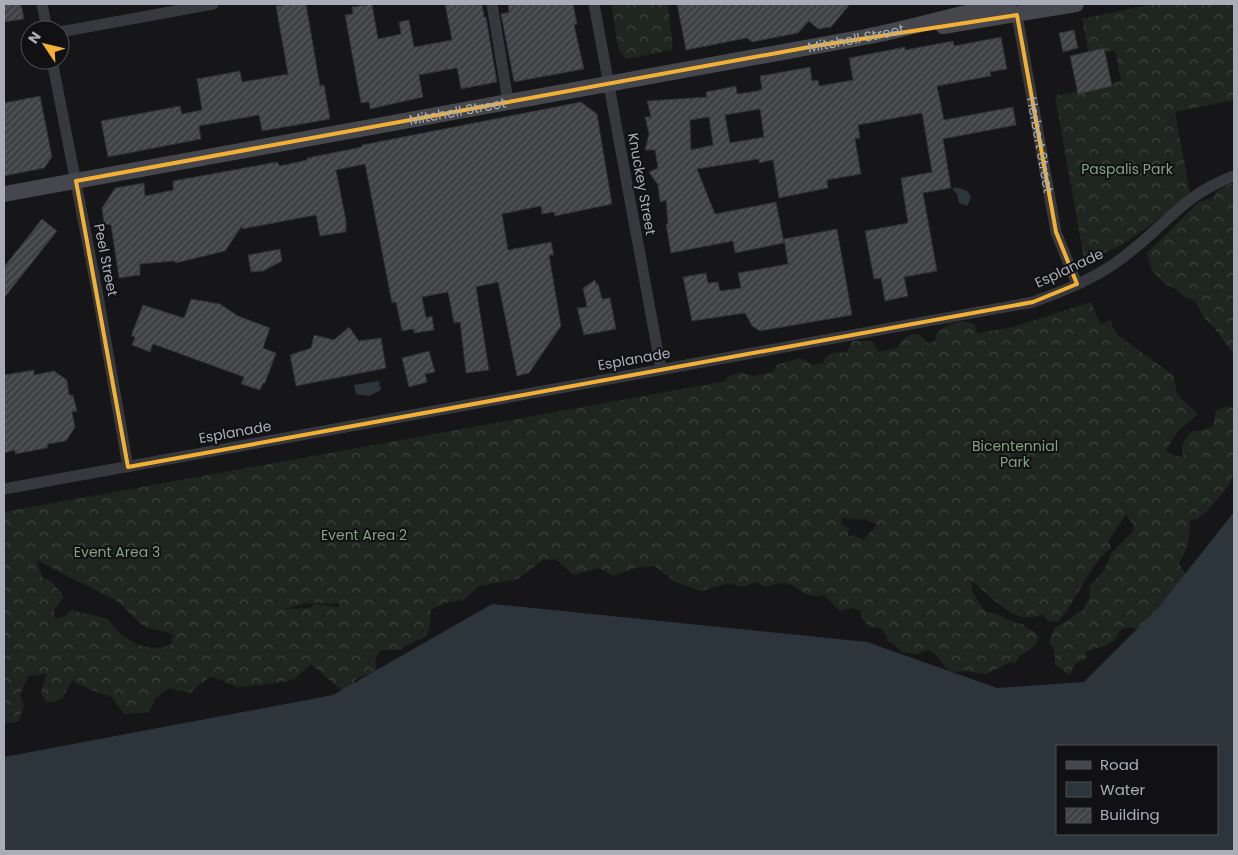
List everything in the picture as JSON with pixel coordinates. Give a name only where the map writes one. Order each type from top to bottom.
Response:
[{"type":"street","points":[[42,4],[45,20]]},
{"type":"street","points":[[70,30],[213,4]]},
{"type":"street","points":[[492,4],[508,101]]},
{"type":"street","name":"Knuckey Street","points":[[594,4],[661,369]]},
{"type":"street","name":"Mitchell Street","points":[[4,194],[608,82],[913,28],[959,24],[1013,7],[1076,4]]},
{"type":"street","name":"Herbert Street","points":[[1013,7],[1056,232],[1077,284]]},
{"type":"street","name":"Peel Street","points":[[54,70],[128,467]]},
{"type":"street","name":"Esplanade","points":[[4,489],[1033,302],[1077,284],[1120,260],[1192,197],[1210,186],[1234,176]]},
{"type":"highlighted area","points":[[1017,15],[1056,232],[1077,284],[1033,302],[128,467],[76,181],[815,46]]},
{"type":"green space","points":[[611,4],[668,4],[673,50],[626,59],[618,48]]},
{"type":"green space","name":"Paspalis Park","points":[[1152,4],[1234,4],[1234,100],[1175,112],[1190,194],[1126,242],[1098,255],[1084,259],[1055,96],[1121,81],[1115,50],[1089,55],[1082,19]]},
{"type":"green space","points":[[1230,184],[1234,185],[1234,355],[1213,326],[1204,318],[1195,301],[1185,297],[1171,286],[1166,285],[1152,271],[1147,253],[1199,202],[1212,198],[1218,190]]},
{"type":"green space","name":"Bicentennial Park","points":[[1091,302],[1100,324],[1111,321],[1115,333],[1174,376],[1177,395],[1198,414],[1178,431],[1166,450],[1174,455],[1183,456],[1182,445],[1192,431],[1199,431],[1213,426],[1216,410],[1228,406],[1234,408],[1234,472],[1230,484],[1206,512],[1197,519],[1190,521],[1188,545],[1179,564],[1189,579],[1141,630],[1130,627],[1120,630],[1114,640],[1106,646],[1085,652],[1087,658],[1075,664],[1070,675],[1055,665],[1055,652],[1049,642],[1055,628],[1082,611],[1089,599],[1090,586],[1104,570],[1112,552],[1134,530],[1133,524],[1126,515],[1108,541],[1111,547],[1095,565],[1058,622],[1048,621],[1043,614],[1023,617],[1014,614],[996,602],[972,581],[972,592],[986,612],[1023,624],[1028,629],[1034,631],[1039,637],[1031,648],[1020,655],[1015,664],[1011,662],[986,674],[966,671],[951,672],[929,650],[916,654],[902,652],[894,644],[887,641],[887,636],[880,628],[869,627],[861,617],[861,611],[851,608],[840,611],[824,595],[809,595],[786,583],[766,587],[756,582],[742,587],[729,583],[701,591],[675,582],[655,566],[636,568],[613,576],[599,568],[573,575],[556,559],[543,560],[518,579],[479,586],[464,600],[445,603],[431,610],[429,630],[424,638],[409,644],[401,650],[381,650],[375,660],[377,670],[356,679],[352,686],[341,690],[311,664],[295,679],[278,683],[238,687],[210,676],[190,693],[169,688],[155,699],[149,712],[124,714],[112,697],[91,690],[72,680],[62,699],[47,703],[41,693],[46,674],[28,676],[20,695],[24,706],[18,722],[4,723],[4,512],[726,381],[727,377],[741,372],[753,376],[773,372],[776,365],[800,358],[812,365],[823,363],[832,354],[846,353],[852,341],[872,341],[879,352],[897,348],[903,339],[911,335],[919,334],[928,343],[935,341],[936,334],[940,330],[958,322],[974,324],[978,333],[1014,327]],"holes":[[[842,518],[867,520],[877,525],[863,540],[854,535],[848,536],[849,528],[841,524]],[[36,560],[117,601],[143,626],[175,635],[172,638],[171,645],[153,648],[135,643],[120,633],[108,619],[71,610],[65,616],[55,619],[54,610],[64,597],[53,583],[43,578]],[[306,603],[340,604],[338,607],[315,604],[309,608],[284,609]]]},
{"type":"water","points":[[954,187],[969,193],[971,198],[967,206],[959,203],[957,194],[953,190]]},
{"type":"water","points":[[379,381],[381,390],[369,396],[356,394],[354,385]]},
{"type":"water","points":[[1234,512],[1234,851],[4,851],[4,757],[333,695],[492,604],[867,642],[997,688],[1084,682],[1158,608]]},
{"type":"building","points":[[4,4],[21,4],[24,19],[4,22]]},
{"type":"building","points":[[306,4],[320,86],[324,85],[330,119],[262,131],[259,115],[199,126],[201,139],[108,157],[101,121],[180,106],[182,114],[202,110],[197,79],[240,71],[242,82],[288,74],[276,6]]},
{"type":"building","points":[[372,4],[378,39],[401,34],[399,22],[409,20],[414,47],[452,40],[445,4],[482,4],[497,82],[461,89],[457,68],[419,75],[423,97],[370,109],[369,102],[361,103],[345,15],[353,14],[352,7]]},
{"type":"building","points":[[508,4],[573,4],[577,24],[574,25],[584,69],[514,82],[501,14],[509,12]]},
{"type":"building","points":[[677,4],[850,4],[831,27],[818,29],[809,21],[798,33],[752,42],[747,38],[686,50]]},
{"type":"building","points":[[1074,30],[1078,48],[1063,52],[1059,33]]},
{"type":"building","points":[[1001,37],[1007,69],[990,72],[991,76],[937,86],[944,120],[1013,107],[1016,125],[943,139],[951,188],[923,193],[937,271],[904,277],[908,296],[885,301],[881,278],[874,279],[865,231],[908,223],[901,178],[932,172],[922,113],[858,125],[860,138],[855,139],[861,174],[827,180],[828,188],[779,198],[773,160],[759,163],[759,159],[697,169],[715,214],[776,202],[784,243],[735,253],[733,241],[671,253],[666,224],[668,224],[666,200],[660,202],[658,185],[649,172],[658,168],[655,150],[645,150],[649,134],[645,117],[651,117],[647,101],[707,97],[706,92],[736,86],[737,94],[757,91],[762,89],[760,76],[810,67],[812,81],[818,80],[819,86],[853,80],[849,58],[905,47],[905,50],[953,41],[954,46]],"holes":[[[760,109],[764,137],[730,143],[725,115]],[[709,117],[713,145],[691,150],[690,120]]]},
{"type":"building","points":[[1104,48],[1112,86],[1078,94],[1070,56]]},
{"type":"building","points":[[40,96],[52,157],[44,168],[4,176],[4,103]]},
{"type":"building","points":[[581,102],[597,114],[612,204],[555,216],[554,212],[542,214],[541,206],[502,214],[508,250],[551,242],[554,255],[549,255],[561,326],[529,373],[517,376],[498,282],[476,287],[489,370],[466,373],[460,322],[454,323],[448,292],[422,297],[426,318],[432,316],[434,330],[414,333],[414,329],[402,331],[396,302],[392,303],[365,164],[336,170],[346,221],[346,232],[320,236],[316,215],[242,229],[242,226],[225,251],[176,263],[175,261],[140,264],[140,275],[119,278],[111,225],[104,224],[102,208],[115,188],[144,183],[145,196],[173,190],[173,181],[277,162],[280,166],[307,160],[307,158],[362,147],[362,145]]},
{"type":"building","points":[[42,219],[57,231],[4,298],[4,267]]},
{"type":"building","points":[[837,229],[852,315],[760,331],[752,326],[745,313],[692,321],[683,277],[706,273],[708,283],[718,282],[720,291],[741,288],[738,273],[788,264],[784,239]]},
{"type":"building","points":[[280,249],[282,261],[263,271],[251,272],[248,255]]},
{"type":"building","points":[[595,280],[602,299],[610,298],[616,329],[584,335],[577,308],[587,307],[583,288]]},
{"type":"building","points":[[191,299],[220,304],[238,316],[270,328],[263,348],[276,353],[265,383],[263,383],[260,390],[241,384],[244,377],[153,344],[150,352],[132,345],[135,337],[131,336],[143,305],[184,318]]},
{"type":"building","points":[[349,327],[359,341],[381,338],[386,368],[296,386],[290,355],[311,348],[314,335],[334,340]]},
{"type":"building","points":[[429,351],[435,372],[425,374],[427,382],[409,387],[402,358]]},
{"type":"building","points":[[34,370],[34,375],[54,371],[67,380],[69,395],[73,395],[77,411],[72,412],[75,427],[66,441],[48,444],[47,448],[15,454],[15,450],[4,453],[4,375]]},
{"type":"park label","name":"Event Area 2","points":[[364,535]]},
{"type":"park label","name":"Event Area 3","points":[[117,552]]}]
